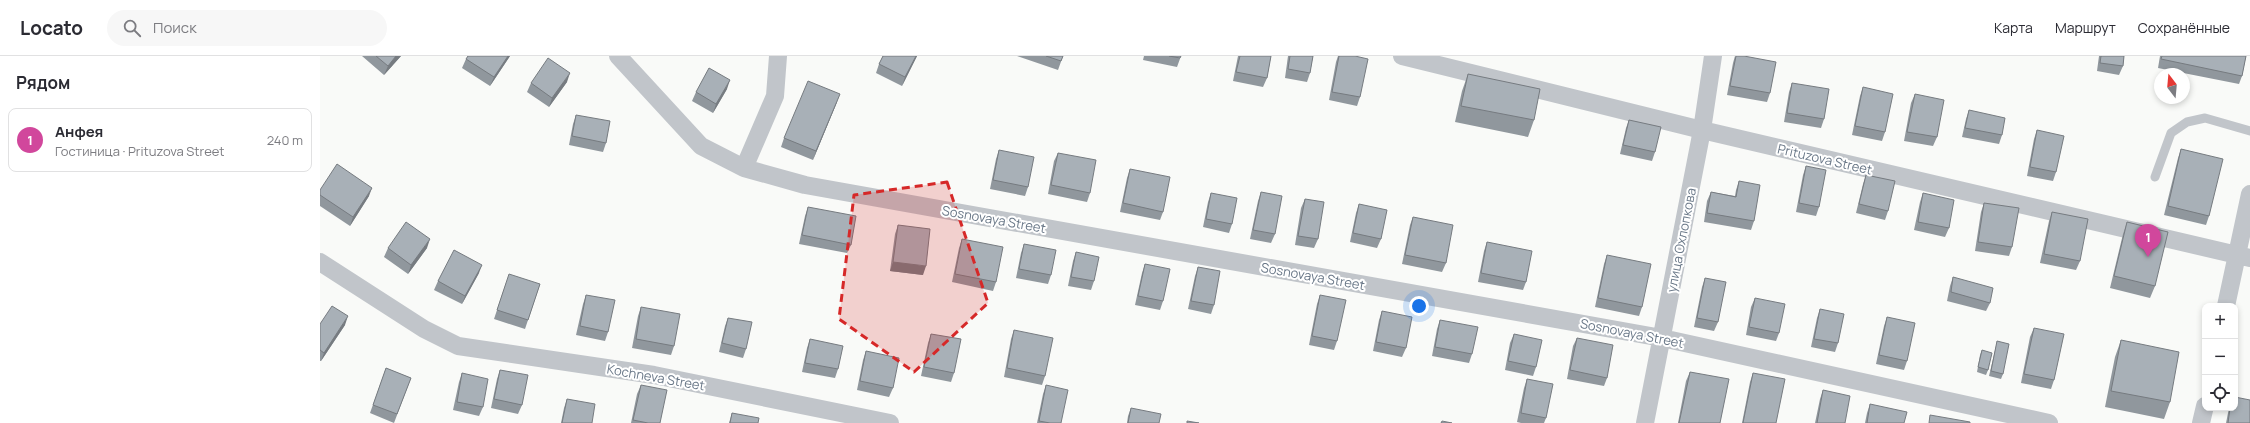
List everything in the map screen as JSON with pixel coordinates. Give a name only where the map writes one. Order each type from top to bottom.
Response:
[{"type":"street","name":"Sosnovaya Street","points":[[618,56],[701,146],[744,168],[805,185],[1662,338],[2049,423]]},
{"type":"street","points":[[744,168],[775,96],[778,56]]},
{"type":"street","name":"Prituzova Street","points":[[1402,56],[1702,130],[2243,257]]},
{"type":"street","name":"улица Охлопкова","points":[[1645,423],[1702,130],[1713,56]]},
{"type":"street","points":[[2227,303],[2243,257],[2250,194]]},
{"type":"street","name":"Kochneva Street","points":[[320,262],[424,329],[458,346],[654,375],[890,423]]},
{"type":"street","points":[[2202,423],[2204,411]]},
{"type":"lane","points":[[2155,178],[2171,133],[2187,122],[2205,118],[2250,131]]},
{"type":"highlighted area","points":[[947,182],[988,303],[914,372],[839,319],[854,195]]},
{"type":"building","points":[[376,56],[396,56],[388,66]]},
{"type":"building","points":[[468,56],[508,56],[494,77],[466,59]]},
{"type":"building","points":[[883,56],[916,56],[905,77],[879,64]]},
{"type":"building","points":[[1046,56],[1063,56],[1061,61]]},
{"type":"building","points":[[1169,56],[1181,56],[1180,58]]},
{"type":"building","points":[[1240,56],[1271,56],[1267,78],[1236,72]]},
{"type":"building","points":[[1290,56],[1313,56],[1310,73],[1288,69]]},
{"type":"building","points":[[1339,56],[1355,56],[1368,59],[1360,97],[1332,92]]},
{"type":"building","points":[[1736,56],[1776,62],[1770,93],[1730,86]]},
{"type":"building","points":[[2101,56],[2124,56],[2123,66],[2100,63]]},
{"type":"building","points":[[2162,56],[2246,56],[2242,76],[2161,59]]},
{"type":"building","points":[[548,58],[570,73],[552,98],[531,83]]},
{"type":"building","points":[[709,68],[730,80],[716,104],[696,92]]},
{"type":"building","points":[[1468,74],[1540,89],[1534,120],[1461,106]]},
{"type":"building","points":[[808,81],[840,94],[816,151],[784,138]]},
{"type":"building","points":[[1792,83],[1829,89],[1824,119],[1787,113]]},
{"type":"building","points":[[1863,87],[1893,94],[1885,132],[1855,126]]},
{"type":"building","points":[[1915,94],[1944,100],[1937,137],[1907,132]]},
{"type":"building","points":[[1969,110],[2005,118],[2002,135],[1965,128]]},
{"type":"building","points":[[576,115],[610,121],[606,143],[572,136]]},
{"type":"building","points":[[1629,120],[1661,127],[1655,152],[1623,145]]},
{"type":"building","points":[[2037,130],[2064,136],[2056,172],[2030,167]]},
{"type":"building","points":[[2181,149],[2223,159],[2209,216],[2168,206]]},
{"type":"building","points":[[999,150],[1034,157],[1028,187],[993,180]]},
{"type":"building","points":[[1058,153],[1096,160],[1090,193],[1051,185]]},
{"type":"building","points":[[337,164],[372,188],[353,217],[320,195],[320,190]]},
{"type":"building","points":[[1806,166],[1826,170],[1819,207],[1799,203]]},
{"type":"building","points":[[1130,169],[1170,177],[1163,212],[1123,203]]},
{"type":"building","points":[[1866,175],[1895,181],[1888,211],[1859,204]]},
{"type":"building","points":[[1739,181],[1760,185],[1754,221],[1707,213],[1711,192],[1736,197]]},
{"type":"building","points":[[1261,192],[1282,196],[1275,234],[1253,230]]},
{"type":"building","points":[[1211,193],[1237,198],[1232,224],[1206,219]]},
{"type":"building","points":[[1923,193],[1954,200],[1949,228],[1918,222]]},
{"type":"building","points":[[1305,199],[1324,202],[1318,239],[1298,236]]},
{"type":"building","points":[[1984,203],[2019,208],[2012,247],[1978,242]]},
{"type":"building","points":[[1359,204],[1387,210],[1381,239],[1353,233]]},
{"type":"building","points":[[808,207],[856,216],[851,245],[802,235]]},
{"type":"building","points":[[2052,212],[2088,219],[2080,261],[2044,254]]},
{"type":"building","points":[[1413,217],[1453,225],[1446,263],[1405,255]]},
{"type":"building","points":[[406,222],[430,239],[411,265],[388,248]]},
{"type":"building","points":[[2127,222],[2168,232],[2155,286],[2114,276]]},
{"type":"building","points":[[898,225],[930,229],[926,266],[893,262]]},
{"type":"building","points":[[962,239],[1003,247],[996,282],[955,274]]},
{"type":"building","points":[[1487,242],[1532,251],[1526,282],[1481,273]]},
{"type":"building","points":[[1024,244],[1056,250],[1051,275],[1019,269]]},
{"type":"building","points":[[454,250],[482,265],[465,296],[438,281]]},
{"type":"building","points":[[1076,252],[1099,257],[1094,281],[1071,277]]},
{"type":"building","points":[[1607,255],[1651,264],[1642,307],[1598,298]]},
{"type":"building","points":[[1145,264],[1170,269],[1163,301],[1138,296]]},
{"type":"building","points":[[1198,267],[1220,271],[1214,305],[1191,301]]},
{"type":"building","points":[[509,274],[540,284],[528,320],[497,310]]},
{"type":"building","points":[[1953,277],[1993,288],[1990,303],[1951,292]]},
{"type":"building","points":[[1705,278],[1726,282],[1718,322],[1697,318]]},
{"type":"building","points":[[586,295],[615,300],[608,332],[580,326]]},
{"type":"building","points":[[1320,295],[1346,300],[1337,341],[1312,336]]},
{"type":"building","points":[[1755,298],[1785,304],[1779,333],[1749,327]]},
{"type":"building","points":[[332,306],[348,316],[324,353],[320,350],[320,324]]},
{"type":"building","points":[[641,307],[680,314],[674,346],[636,339]]},
{"type":"building","points":[[1820,309],[1844,314],[1838,343],[1814,339]]},
{"type":"building","points":[[1382,311],[1412,317],[1406,348],[1376,342]]},
{"type":"building","points":[[1887,317],[1915,323],[1907,361],[1879,355]]},
{"type":"building","points":[[728,318],[752,322],[746,349],[722,343]]},
{"type":"building","points":[[1440,320],[1478,327],[1472,354],[1435,347]]},
{"type":"building","points":[[2034,328],[2064,334],[2054,380],[2024,374]]},
{"type":"building","points":[[1014,330],[1053,338],[1045,376],[1007,368]]},
{"type":"building","points":[[931,334],[961,339],[954,373],[924,367]]},
{"type":"building","points":[[1514,334],[1542,340],[1536,367],[1508,361]]},
{"type":"building","points":[[1577,338],[1613,345],[1607,378],[1570,370]]},
{"type":"building","points":[[810,339],[843,346],[838,369],[805,363]]},
{"type":"building","points":[[2121,340],[2179,352],[2170,402],[2111,391]]},
{"type":"building","points":[[1997,341],[2009,344],[2003,374],[1991,371]]},
{"type":"building","points":[[1982,350],[1992,353],[1988,370],[1978,367]]},
{"type":"building","points":[[866,351],[899,358],[893,388],[860,381]]},
{"type":"building","points":[[386,368],[411,378],[397,414],[373,405]]},
{"type":"building","points":[[500,370],[528,375],[522,405],[494,399]]},
{"type":"building","points":[[1690,372],[1729,379],[1720,423],[1679,423]]},
{"type":"building","points":[[462,373],[488,379],[483,407],[457,402]]},
{"type":"building","points":[[1753,373],[1785,379],[1776,423],[1743,423]]},
{"type":"building","points":[[1527,379],[1553,384],[1546,418],[1521,413]]},
{"type":"building","points":[[641,385],[667,390],[660,423],[648,423],[633,420]]},
{"type":"building","points":[[1046,385],[1068,390],[1061,423],[1039,421]]},
{"type":"building","points":[[1823,390],[1850,396],[1845,423],[1817,423]]},
{"type":"building","points":[[2238,398],[2250,400],[2250,423],[2228,423],[2230,411],[2238,411]]},
{"type":"building","points":[[567,399],[595,404],[592,423],[562,423]]},
{"type":"building","points":[[1870,404],[1907,412],[1904,423],[1867,423]]},
{"type":"building","points":[[1131,408],[1161,414],[1159,423],[1128,423]]},
{"type":"building","points":[[732,413],[759,418],[758,423],[730,423]]},
{"type":"building","points":[[1930,415],[1970,422],[1970,423],[1929,423]]},
{"type":"building","points":[[1187,421],[1199,423],[1187,423]]},
{"type":"building","points":[[1442,421],[1452,423],[1441,423]]},
{"type":"place","name":"Анфея","points":[[2148,257]]}]
